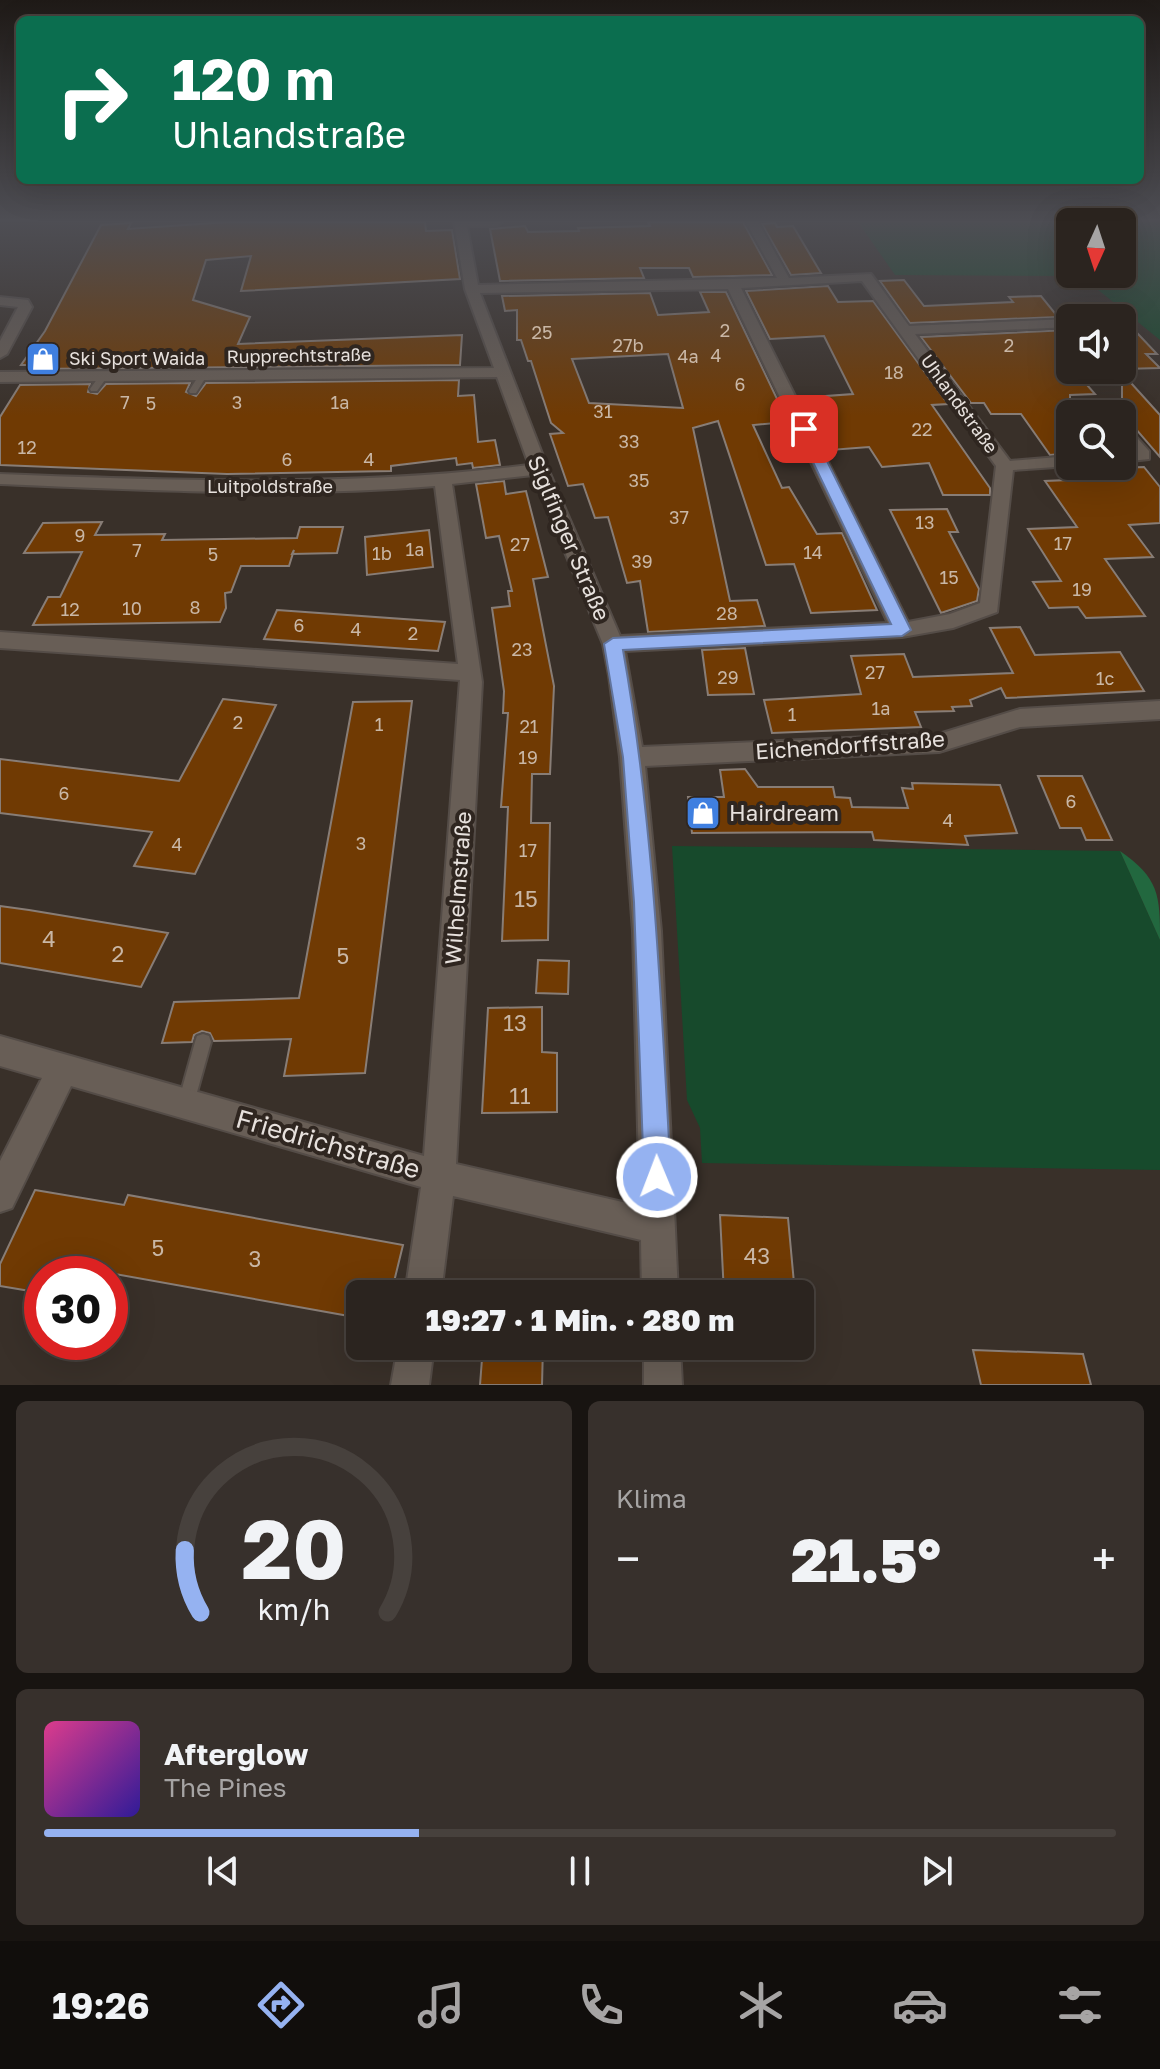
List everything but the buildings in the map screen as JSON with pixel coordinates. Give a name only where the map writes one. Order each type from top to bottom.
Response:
[{"type":"street","name":"Uhlandstraße","points":[[472,289],[626,287]]},
{"type":"street","points":[[734,287],[902,630]]},
{"type":"street","name":"Uhlandstraße","points":[[613,644],[902,630],[953,621],[990,607],[1005,466],[873,287]]},
{"type":"street","name":"Siglfinger Straße","points":[[472,289],[539,469],[613,644],[632,757],[647,931],[660,1280]]},
{"type":"street","points":[[0,301],[23,303],[25,307],[4,343]]},
{"type":"street","points":[[905,330],[1056,324]]},
{"type":"street","name":"Rupprechtstraße","points":[[0,377],[98,383],[202,377],[501,372]]},
{"type":"street","points":[[1005,466],[1056,462]]},
{"type":"street","name":"Luitpoldstraße","points":[[0,479],[308,489],[443,482],[539,469]]},
{"type":"street","name":"Wilhelmstraße","points":[[425,1280],[439,1176],[469,673],[443,482]]},
{"type":"street","points":[[0,640],[469,673]]},
{"type":"street","name":"Eichendorffstraße","points":[[632,757],[939,743],[1020,718],[1160,710]]},
{"type":"street","name":"Friedrichstraße","points":[[0,1051],[64,1067],[190,1090],[439,1176],[658,1227]]},
{"type":"street","points":[[0,1196],[64,1067]]},
{"type":"street","points":[[410,1385],[414,1360]]},
{"type":"street","points":[[662,1360],[663,1385]]},
{"type":"lane","points":[[193,391],[202,377]]},
{"type":"lane","points":[[190,1090],[203,1042]]},
{"type":"green space","points":[[1160,287],[1160,340],[1136,321],[1136,304],[1116,304],[1096,288],[1136,288]]},
{"type":"green space","points":[[672,846],[1120,851],[1160,940],[1160,1170],[702,1163],[700,1128],[687,1100]]},
{"type":"green space","points":[[1120,851],[1143,870],[1155,889],[1160,940]]},
{"type":"place","name":"Ski Sport Waida","points":[[43,359]]},
{"type":"place","name":"Hairdream","points":[[703,813]]},
{"type":"route","points":[[657,1177],[645,902],[632,757],[613,644],[902,630],[804,429]]}]
